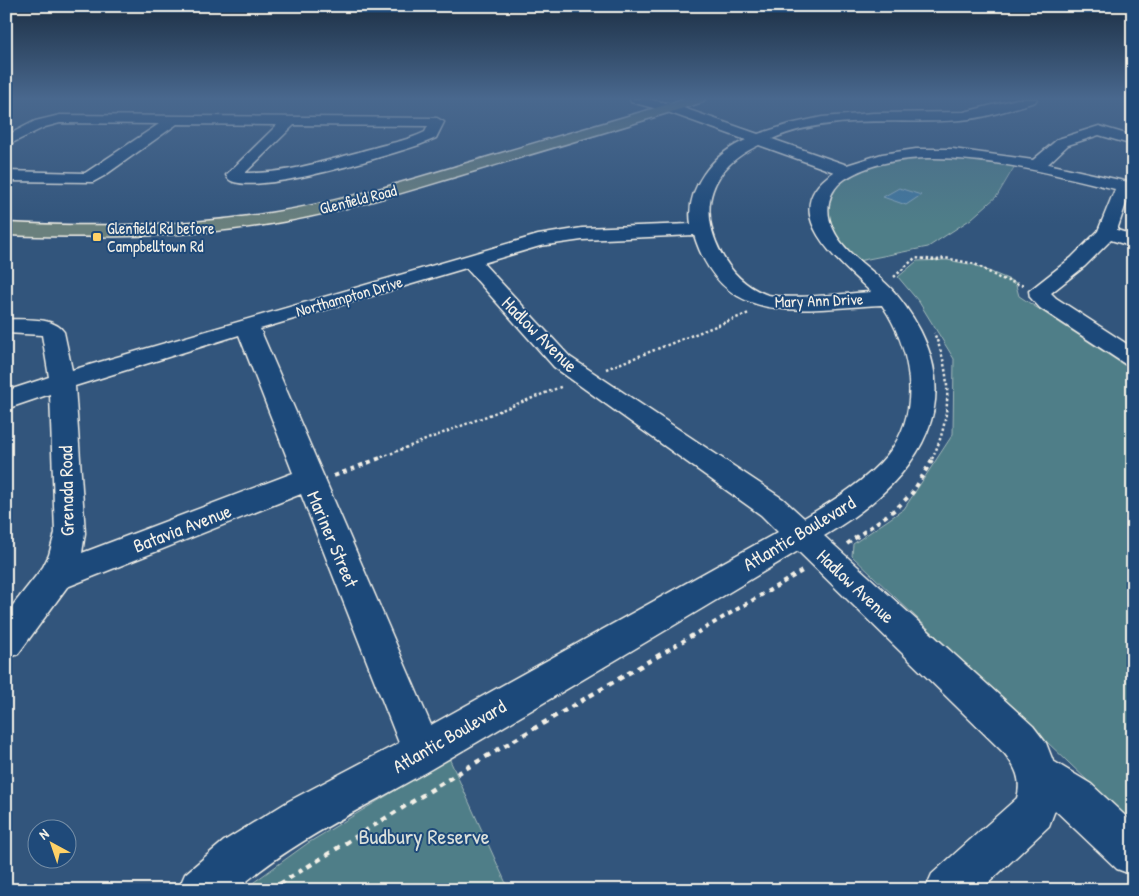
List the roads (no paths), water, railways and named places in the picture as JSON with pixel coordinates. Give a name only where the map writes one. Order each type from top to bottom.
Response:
[{"type":"main road","name":"Glenfield Road","points":[[7,228],[74,224],[157,224],[241,216],[280,210],[380,188],[536,141]]},
{"type":"street","points":[[6,176],[87,178],[98,173],[144,141]]},
{"type":"street","points":[[269,141],[234,175],[237,178],[276,175],[416,141]]},
{"type":"street","points":[[752,141],[843,173]]},
{"type":"street","name":"Mary Ann Drive","points":[[758,141],[722,162],[709,180],[700,206],[700,228],[708,249],[723,272],[746,294],[764,301],[783,303],[890,288]]},
{"type":"street","points":[[1036,166],[1067,141]]},
{"type":"street","name":"Atlantic Boulevard","points":[[201,890],[240,857],[304,816],[422,752],[838,513],[873,486],[898,460],[920,423],[922,391],[920,360],[890,288],[837,249],[825,232],[821,222],[819,202],[827,187],[843,173],[883,158],[932,155],[968,156],[1036,166],[1129,187]]},
{"type":"street","points":[[1129,187],[1107,233],[1078,262],[1040,291],[1041,297],[1048,303],[1133,359]]},
{"type":"street","name":"Northampton Drive","points":[[6,400],[62,381],[246,326],[469,260],[555,237],[700,228]]},
{"type":"street","points":[[1107,233],[1133,241]]},
{"type":"street","name":"Hadlow Avenue","points":[[469,260],[562,362],[772,507],[1019,740],[1032,757],[1039,775]]},
{"type":"street","name":"Grenada Road","points":[[6,326],[45,328],[53,332],[62,381],[70,533],[65,556],[55,577],[6,642]]},
{"type":"street","name":"Mariner Street","points":[[246,326],[422,752]]},
{"type":"street","name":"Batavia Avenue","points":[[55,577],[310,482]]},
{"type":"street","points":[[1039,775],[1076,799],[1133,853]]},
{"type":"street","points":[[948,890],[1034,811],[1039,793],[1039,775]]},
{"type":"water","points":[[899,188],[921,195],[906,205],[883,197]]},
{"type":"place","name":"Glenfield Rd before Campbelltown Rd","points":[[97,237]]},
{"type":"park label","name":"Budbury Reserve","points":[[424,836]]}]
